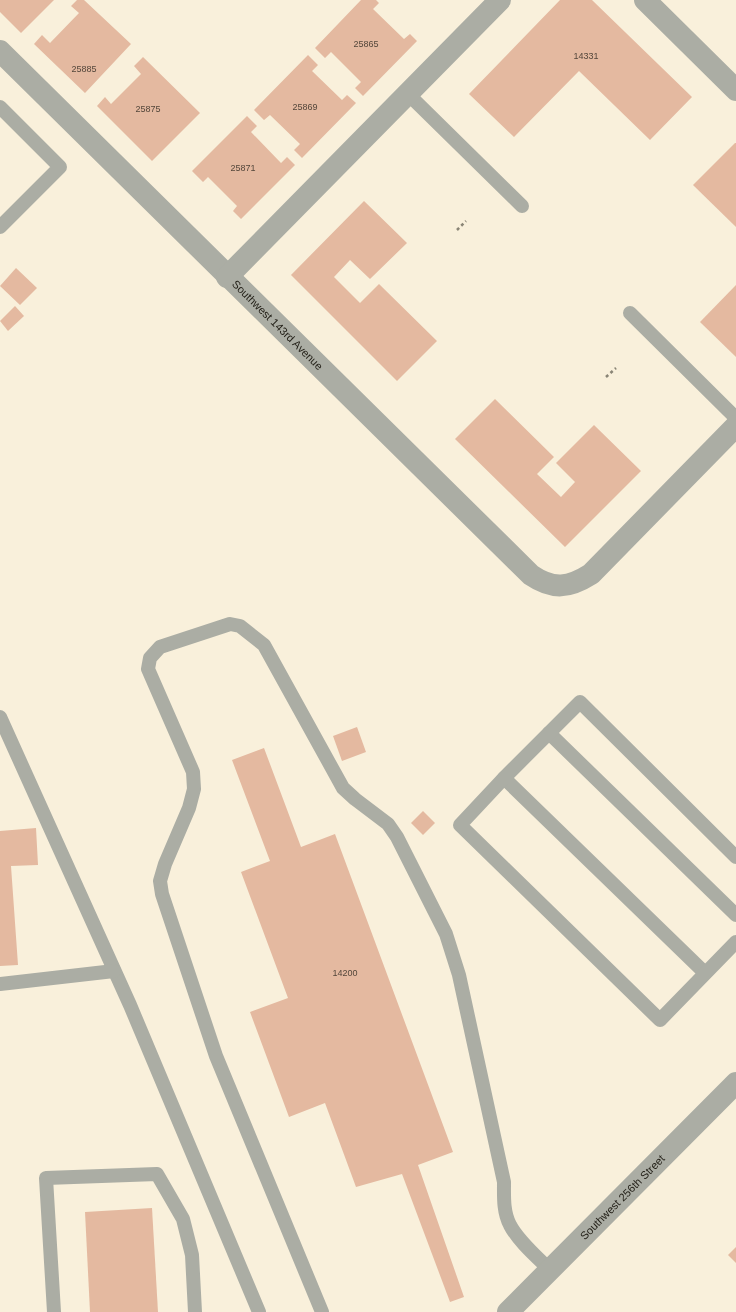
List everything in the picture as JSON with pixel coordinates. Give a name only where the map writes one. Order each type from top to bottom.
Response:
[{"type":"street","points":[[227,277],[500,0]]},
{"type":"street","points":[[645,0],[736,90]]},
{"type":"street","name":"Southwest 143rd Avenue","points":[[0,51],[531,576],[540,582],[551,586],[562,586],[572,584],[590,574],[736,426]]},
{"type":"street","name":"Southwest 256th Street","points":[[508,1312],[736,1083]]},
{"type":"lane","points":[[407,93],[522,206]]},
{"type":"lane","points":[[0,107],[60,167],[0,227]]},
{"type":"lane","points":[[630,313],[736,418]]},
{"type":"lane","points":[[322,1312],[216,1056],[162,894],[160,881],[165,864],[189,808],[194,789],[193,772],[148,668],[150,658],[160,647],[230,624],[240,626],[264,645],[343,788],[388,824],[397,837],[446,934],[459,975],[504,1182],[504,1203],[510,1225],[526,1247],[550,1270]]},
{"type":"lane","points":[[736,857],[580,702],[504,778],[460,826],[660,1020],[736,942]]},
{"type":"lane","points":[[0,717],[114,971],[259,1312]]},
{"type":"lane","points":[[549,733],[736,915]]},
{"type":"lane","points":[[504,778],[705,973]]},
{"type":"lane","points":[[0,984],[114,971]]},
{"type":"lane","points":[[54,1312],[46,1178],[156,1174],[183,1219],[187,1233],[192,1255],[195,1312]]},
{"type":"path","points":[[456,230],[466,221]]},
{"type":"path","points":[[606,378],[616,368]]},
{"type":"building","points":[[0,0],[54,0],[21,33],[0,12]]},
{"type":"building","points":[[77,0],[84,0],[131,44],[85,93],[34,44],[42,35],[50,43],[79,13],[71,6]]},
{"type":"building","points":[[361,0],[376,0],[379,3],[373,9],[404,39],[410,34],[417,41],[363,96],[355,88],[361,82],[331,52],[325,58],[315,48]]},
{"type":"building","points":[[560,0],[592,0],[692,97],[650,140],[579,71],[514,137],[469,94]]},
{"type":"building","points":[[308,55],[318,65],[312,71],[342,100],[347,95],[356,103],[302,158],[294,150],[300,144],[270,115],[264,120],[254,110]]},
{"type":"building","points":[[143,57],[200,113],[152,161],[97,106],[105,97],[111,104],[141,74],[134,66]]},
{"type":"building","points":[[247,116],[257,126],[251,132],[281,163],[287,157],[295,165],[241,219],[233,211],[237,206],[208,177],[203,182],[192,171]]},
{"type":"building","points":[[736,143],[736,227],[693,185]]},
{"type":"building","points":[[364,201],[407,243],[370,279],[350,260],[334,277],[360,303],[379,284],[437,341],[397,381],[291,275]]},
{"type":"building","points":[[16,268],[37,288],[20,305],[0,286]]},
{"type":"building","points":[[736,285],[736,357],[700,322]]},
{"type":"building","points":[[15,306],[24,316],[8,331],[0,321]]},
{"type":"building","points":[[495,399],[554,457],[537,474],[561,497],[575,482],[556,463],[594,425],[641,471],[565,547],[455,439]]},
{"type":"building","points":[[357,727],[366,752],[342,761],[333,736]]},
{"type":"building","points":[[264,748],[301,847],[335,834],[453,1152],[418,1165],[464,1297],[450,1302],[402,1174],[356,1187],[325,1103],[289,1117],[250,1012],[288,998],[241,872],[270,861],[232,760]]},
{"type":"building","points":[[423,811],[435,823],[423,835],[411,823]]},
{"type":"building","points":[[36,828],[38,865],[11,866],[18,965],[0,966],[0,831]]},
{"type":"building","points":[[152,1208],[158,1312],[90,1312],[85,1212]]},
{"type":"building","points":[[736,1247],[736,1263],[728,1255]]}]
